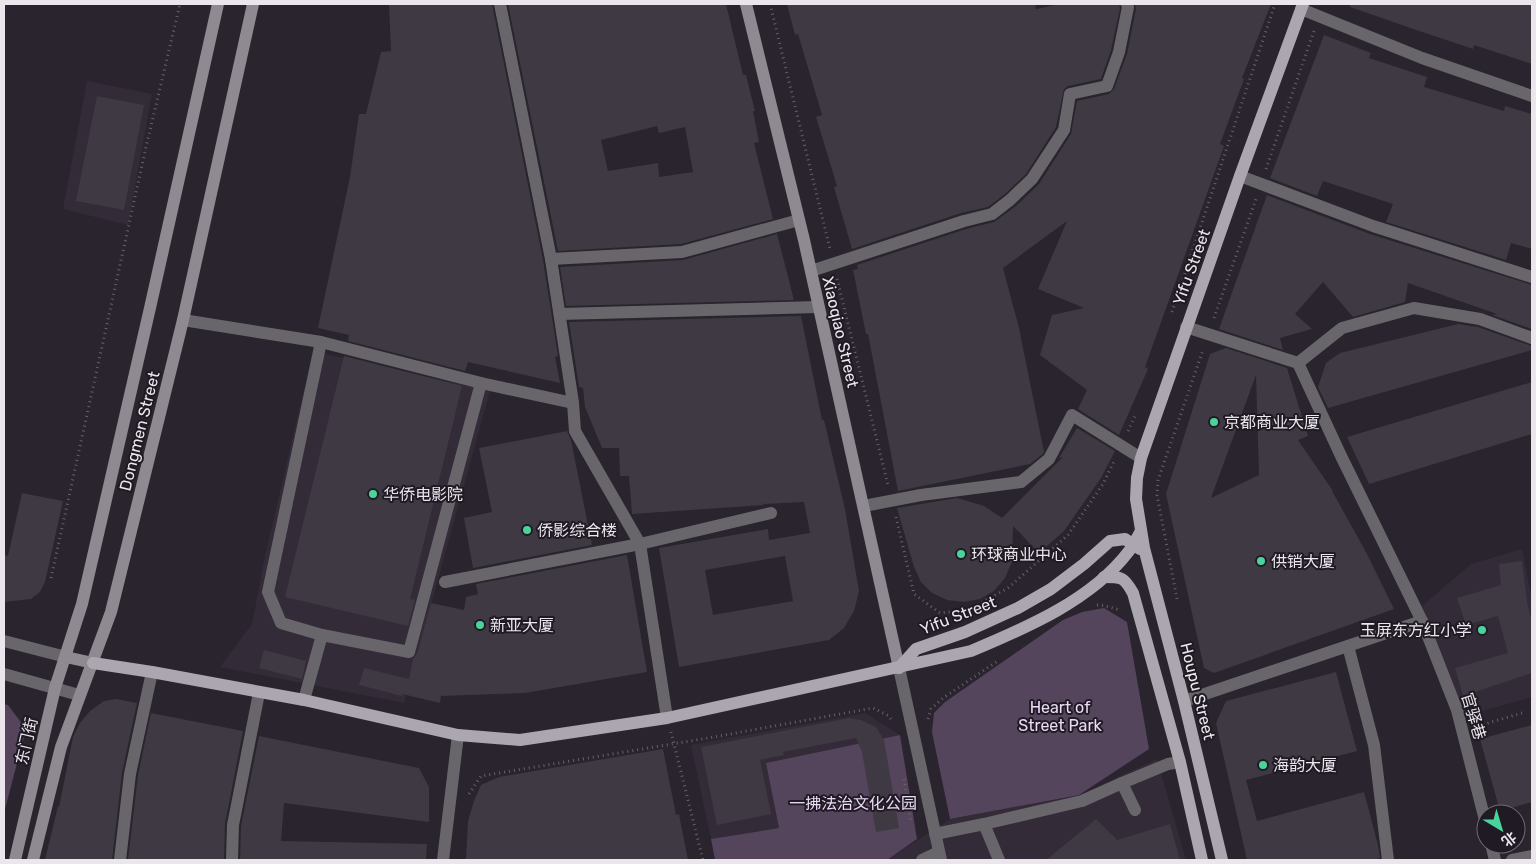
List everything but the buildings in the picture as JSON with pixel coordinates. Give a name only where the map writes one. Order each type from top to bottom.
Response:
[{"type":"main road","name":"Yifu Street","points":[[900,668],[971,651],[1014,633],[1053,613],[1104,577],[1134,544],[1141,530],[1136,499],[1137,478],[1141,458],[1186,327],[1302,6]]},
{"type":"main road","name":"Houpu Street","points":[[1141,530],[1222,860]]},
{"type":"main road","name":"Yifu Street","points":[[900,668],[916,648],[965,632],[1018,608],[1051,589],[1084,564],[1110,540],[1125,539],[1134,544]]},
{"type":"main road","points":[[1134,544],[1138,546],[1147,559]]},
{"type":"main road","points":[[1104,577],[1116,577],[1126,581],[1133,593],[1180,762],[1202,860]]},
{"type":"main road","points":[[93,662],[304,700],[458,735],[520,740],[667,718],[900,668]]},
{"type":"street","name":"Dongmen Street","points":[[55,688],[82,604],[218,4]]},
{"type":"street","name":"Dongmen Street","points":[[33,860],[61,746],[111,612],[183,320],[253,4]]},
{"type":"street","points":[[500,4],[551,259],[574,403],[576,431],[640,544],[667,718]]},
{"type":"street","name":"Xiaoqiao Street","points":[[746,4],[811,271],[900,668]]},
{"type":"street","points":[[811,271],[964,221],[992,214],[1010,200],[1032,179],[1064,130],[1070,94],[1108,86],[1120,52],[1128,7],[1126,4]]},
{"type":"street","points":[[1302,6],[1319,17],[1422,58],[1532,96]]},
{"type":"street","points":[[1240,176],[1373,226],[1532,277]]},
{"type":"street","points":[[551,259],[682,252],[799,220]]},
{"type":"street","points":[[560,314],[818,307]]},
{"type":"street","points":[[1186,327],[1298,363],[1342,328],[1414,308],[1480,319],[1532,338]]},
{"type":"street","points":[[183,320],[321,342],[480,383],[574,403]]},
{"type":"street","points":[[321,342],[268,592],[281,623],[322,635],[409,652],[480,383]]},
{"type":"street","name":"官驿巷","points":[[1298,363],[1341,456],[1422,621],[1457,710],[1481,804]]},
{"type":"street","points":[[864,506],[921,495],[1022,482],[1049,459],[1072,415],[1141,458]]},
{"type":"street","points":[[446,582],[640,544],[771,513]]},
{"type":"street","points":[[1184,701],[1422,621]]},
{"type":"street","points":[[304,700],[322,635]]},
{"type":"street","points":[[4,641],[93,662]]},
{"type":"street","points":[[1348,646],[1374,745],[1388,860]]},
{"type":"street","points":[[900,668],[940,856],[922,860]]},
{"type":"street","points":[[120,860],[130,774],[152,672]]},
{"type":"street","points":[[4,674],[79,695]]},
{"type":"street","name":"东门街","points":[[15,860],[55,688]]},
{"type":"street","points":[[232,860],[233,825],[259,693]]},
{"type":"street","points":[[443,860],[458,735]]},
{"type":"street","points":[[935,834],[1082,801],[1168,764],[1180,762]]},
{"type":"street","points":[[1122,783],[1135,810]]},
{"type":"street","points":[[984,824],[999,860]]},
{"type":"street","points":[[1512,860],[1532,856]]},
{"type":"path","points":[[51,578],[146,147],[180,4]]},
{"type":"path","points":[[770,4],[914,594],[940,613],[968,610],[1008,588],[1068,535],[1103,484],[1138,412]]},
{"type":"path","points":[[1170,319],[1275,4]]},
{"type":"path","points":[[1177,601],[1157,495],[1158,480],[1319,17]]},
{"type":"path","points":[[1094,606],[1102,605],[1120,610],[1126,614]]},
{"type":"path","points":[[929,728],[928,719],[931,709],[1005,655]]},
{"type":"path","points":[[467,797],[481,776],[675,744],[872,708],[888,716],[895,726]]},
{"type":"path","points":[[1462,730],[1522,713]]},
{"type":"path","points":[[667,718],[703,860]]},
{"type":"path","points":[[903,774],[911,822]]},
{"type":"shaded area","points":[[87,81],[152,94],[128,225],[63,209]]},
{"type":"shaded area","points":[[313,351],[490,391],[404,703],[220,667],[252,624],[265,556]]},
{"type":"shaded area","name":"玉屏东方红小学","points":[[1522,549],[1532,600],[1532,697],[1465,716],[1422,606],[1471,564]]},
{"type":"shaded area","points":[[865,713],[900,735],[766,763],[779,828],[711,839],[691,745]]},
{"type":"shaded area","points":[[1157,759],[1186,860],[887,860],[950,819],[1079,795]]},
{"type":"green space","name":"Heart of Street Park","points":[[1104,608],[1127,622],[1149,749],[1079,795],[950,819],[932,732],[934,713],[945,702],[1063,620],[1082,612]]},
{"type":"green space","points":[[4,704],[8,705],[26,729],[4,813]]},
{"type":"green space","name":"一拂法治文化公园","points":[[900,735],[917,839],[887,860],[715,860],[711,839],[779,828],[766,763]]},
{"type":"place","name":"京都商业大厦","points":[[1214,422]]},
{"type":"place","name":"华侨电影院","points":[[373,494]]},
{"type":"place","name":"侨影综合楼","points":[[527,530]]},
{"type":"place","name":"环球商业中心","points":[[961,554]]},
{"type":"place","name":"供销大厦","points":[[1261,561]]},
{"type":"place","name":"新亚大厦","points":[[480,625]]},
{"type":"place","name":"玉屏东方红小学","points":[[1482,630]]},
{"type":"place","name":"海韵大厦","points":[[1263,765]]}]
